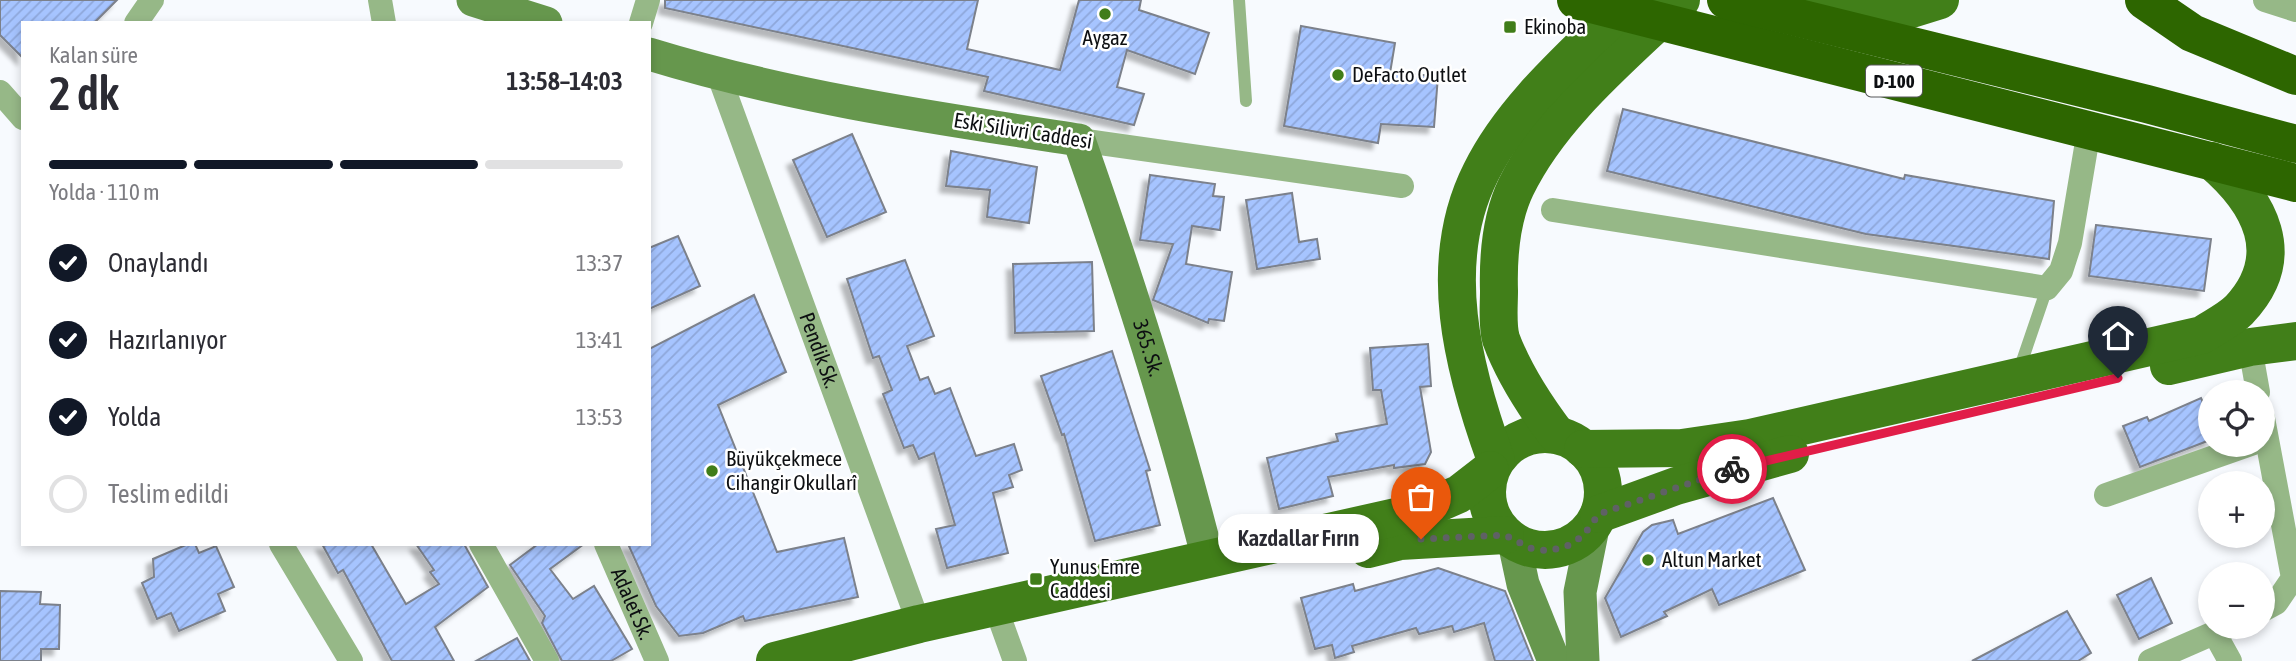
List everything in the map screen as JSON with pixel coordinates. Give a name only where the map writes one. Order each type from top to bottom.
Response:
[{"type":"highway","name":"D-100","points":[[1576,0],[2296,183]]},
{"type":"highway","name":"D-100","points":[[1726,0],[2147,104],[2296,144]]},
{"type":"highway","points":[[2144,0],[2192,33],[2296,76]]},
{"type":"main road","points":[[472,0],[540,21]]},
{"type":"main road","points":[[1583,661],[1580,592],[1603,495],[1601,477],[1593,460],[1570,442],[1531,400],[1500,337],[1498,272],[1504,223],[1516,187],[1544,144],[1575,79],[1630,0]]},
{"type":"main road","points":[[1681,0],[1510,126],[1481,171],[1458,239],[1457,281],[1462,342],[1473,398],[1493,465],[1486,489],[1488,506],[1494,522],[1510,538],[1530,548],[1549,551],[1567,546],[1583,536],[1597,519],[1750,463],[2250,348],[2296,341]]},
{"type":"main road","points":[[1726,0],[1815,2],[1873,9],[1911,9],[1940,0]]},
{"type":"main road","name":"Eski Silivri Caddesi","points":[[651,55],[719,76],[941,119],[1079,140]]},
{"type":"main road","name":"365. Sk.","points":[[1079,140],[1178,437],[1210,568]]},
{"type":"main road","points":[[841,660],[1002,625],[1418,512],[1459,494],[1493,465],[1510,445],[1526,437],[1682,448],[1751,438],[2202,335],[2238,312],[2256,287],[2265,260],[2264,227],[2238,183],[2212,161]]},
{"type":"main road","points":[[775,661],[919,624],[1210,568],[1331,558],[1400,541],[1510,538]]},
{"type":"main road","points":[[1510,538],[1523,583],[1553,661]]},
{"type":"street","points":[[137,21],[152,0]]},
{"type":"street","points":[[380,0],[384,21]]},
{"type":"street","points":[[642,21],[648,0]]},
{"type":"street","points":[[2265,0],[2296,10]]},
{"type":"street","name":"Pendik Sk.","points":[[719,76],[919,624]]},
{"type":"street","points":[[0,92],[21,116]]},
{"type":"street","points":[[1553,210],[2047,288],[2061,271],[2070,243],[2089,130]]},
{"type":"street","name":"Eski Silivri Caddesi","points":[[1079,140],[1402,186]]},
{"type":"street","points":[[2250,348],[2256,380]]},
{"type":"street","points":[[2106,495],[2204,457]]},
{"type":"street","points":[[2266,457],[2293,578],[2275,604]]},
{"type":"street","points":[[282,546],[351,661]]},
{"type":"street","points":[[482,546],[547,661]]},
{"type":"street","name":"Adalet Sk.","points":[[607,546],[657,661]]},
{"type":"street","points":[[1002,625],[1014,661]]},
{"type":"street","points":[[2150,661],[2202,639]]},
{"type":"street","points":[[2225,639],[2230,661]]},
{"type":"lane","points":[[1239,0],[1246,101]]},
{"type":"lane","points":[[2017,377],[2047,288]]},
{"type":"building","points":[[0,0],[117,0],[96,21],[21,21],[21,56],[0,35]]},
{"type":"building","points":[[665,0],[978,0],[967,49],[1060,70],[1079,0],[1141,0],[1139,10],[1209,33],[1195,74],[1127,50],[1117,87],[1144,94],[1134,125],[984,91],[988,77],[665,8]]},
{"type":"building","points":[[1301,26],[1395,43],[1390,73],[1438,76],[1434,127],[1381,124],[1378,143],[1284,126]]},
{"type":"building","points":[[1623,109],[1904,179],[1905,175],[2054,201],[2049,259],[1866,234],[1607,171]]},
{"type":"building","points":[[852,134],[886,212],[827,237],[793,160]]},
{"type":"building","points":[[951,151],[1037,167],[1029,223],[987,217],[990,190],[946,186]]},
{"type":"building","points":[[1150,175],[1215,184],[1213,196],[1224,197],[1220,230],[1192,226],[1186,264],[1232,272],[1224,321],[1209,319],[1208,323],[1153,300],[1173,244],[1140,240]]},
{"type":"building","points":[[1292,193],[1299,242],[1317,239],[1320,259],[1257,269],[1246,200]]},
{"type":"building","points":[[2096,225],[2211,239],[2204,291],[2089,276]]},
{"type":"building","points":[[678,236],[700,286],[651,308],[651,247]]},
{"type":"building","points":[[905,260],[934,336],[907,346],[920,380],[928,377],[935,394],[950,388],[976,456],[1014,444],[1022,470],[1009,475],[1013,487],[993,493],[1008,553],[947,568],[936,529],[955,525],[934,453],[919,459],[913,445],[904,448],[883,394],[892,390],[879,356],[873,358],[847,279]]},
{"type":"building","points":[[1092,262],[1094,331],[1015,333],[1013,264]]},
{"type":"building","name":"Büyükçekmece Cihangir Okullarî","points":[[754,295],[786,372],[718,405],[777,552],[844,538],[858,597],[745,621],[743,616],[703,633],[679,636],[656,606],[629,546],[651,546],[651,348]]},
{"type":"building","points":[[1428,344],[1431,386],[1420,387],[1431,452],[1425,464],[1394,468],[1394,465],[1328,477],[1333,496],[1279,509],[1267,458],[1338,441],[1336,434],[1387,424],[1381,390],[1373,390],[1370,348]]},
{"type":"building","points":[[1112,351],[1150,470],[1146,471],[1160,525],[1095,541],[1064,434],[1062,435],[1041,376]]},
{"type":"building","points":[[2198,399],[2198,445],[2140,467],[2123,426],[2147,417],[2149,421]]},
{"type":"building","points":[[1773,498],[1805,570],[1719,605],[1712,589],[1664,612],[1667,616],[1621,637],[1605,598],[1643,532],[1652,525],[1673,520],[1678,534]]},
{"type":"building","points":[[183,546],[196,546],[199,553],[216,546],[234,587],[218,594],[225,611],[179,631],[171,613],[157,619],[142,583],[154,577],[153,559]]},
{"type":"building","points":[[323,546],[372,546],[406,604],[439,584],[430,572],[434,570],[417,546],[465,546],[488,587],[435,627],[454,661],[392,661],[343,570],[338,573]]},
{"type":"building","points":[[535,546],[581,546],[550,569],[573,599],[594,586],[632,649],[611,661],[562,661],[542,623],[545,616],[510,565]]},
{"type":"building","points":[[1438,568],[1505,591],[1533,661],[1495,661],[1484,623],[1454,632],[1452,626],[1419,634],[1416,628],[1352,646],[1354,652],[1335,658],[1332,645],[1315,649],[1301,598],[1353,584],[1355,591]]},
{"type":"building","points":[[2151,578],[2172,623],[2139,639],[2117,595]]},
{"type":"building","points":[[0,591],[41,592],[40,604],[60,605],[59,649],[41,649],[41,661],[0,661]]},
{"type":"building","points":[[2067,611],[2091,653],[2078,661],[1972,661]]},
{"type":"building","points":[[517,638],[530,661],[476,661]]},
{"type":"way so far","points":[[1421,539],[1505,535],[1530,548],[1549,551],[1567,546],[1583,536],[1599,514],[1732,469]]},
{"type":"place","name":"Aygaz","points":[[1105,14]]},
{"type":"place","name":"Ekinoba","points":[[1510,27]]},
{"type":"place","name":"DeFacto Outlet","points":[[1338,75]]},
{"type":"place","name":"Büyükçekmece Cihangir Okullarî","points":[[712,471]]},
{"type":"place","name":"Kazdallar Fırın","points":[[1421,539]]},
{"type":"place","name":"Altun Market","points":[[1648,560]]},
{"type":"place","name":"Yunus Emre Caddesi","points":[[1036,579]]},
{"type":"route","points":[[1732,469],[2118,378]]}]
